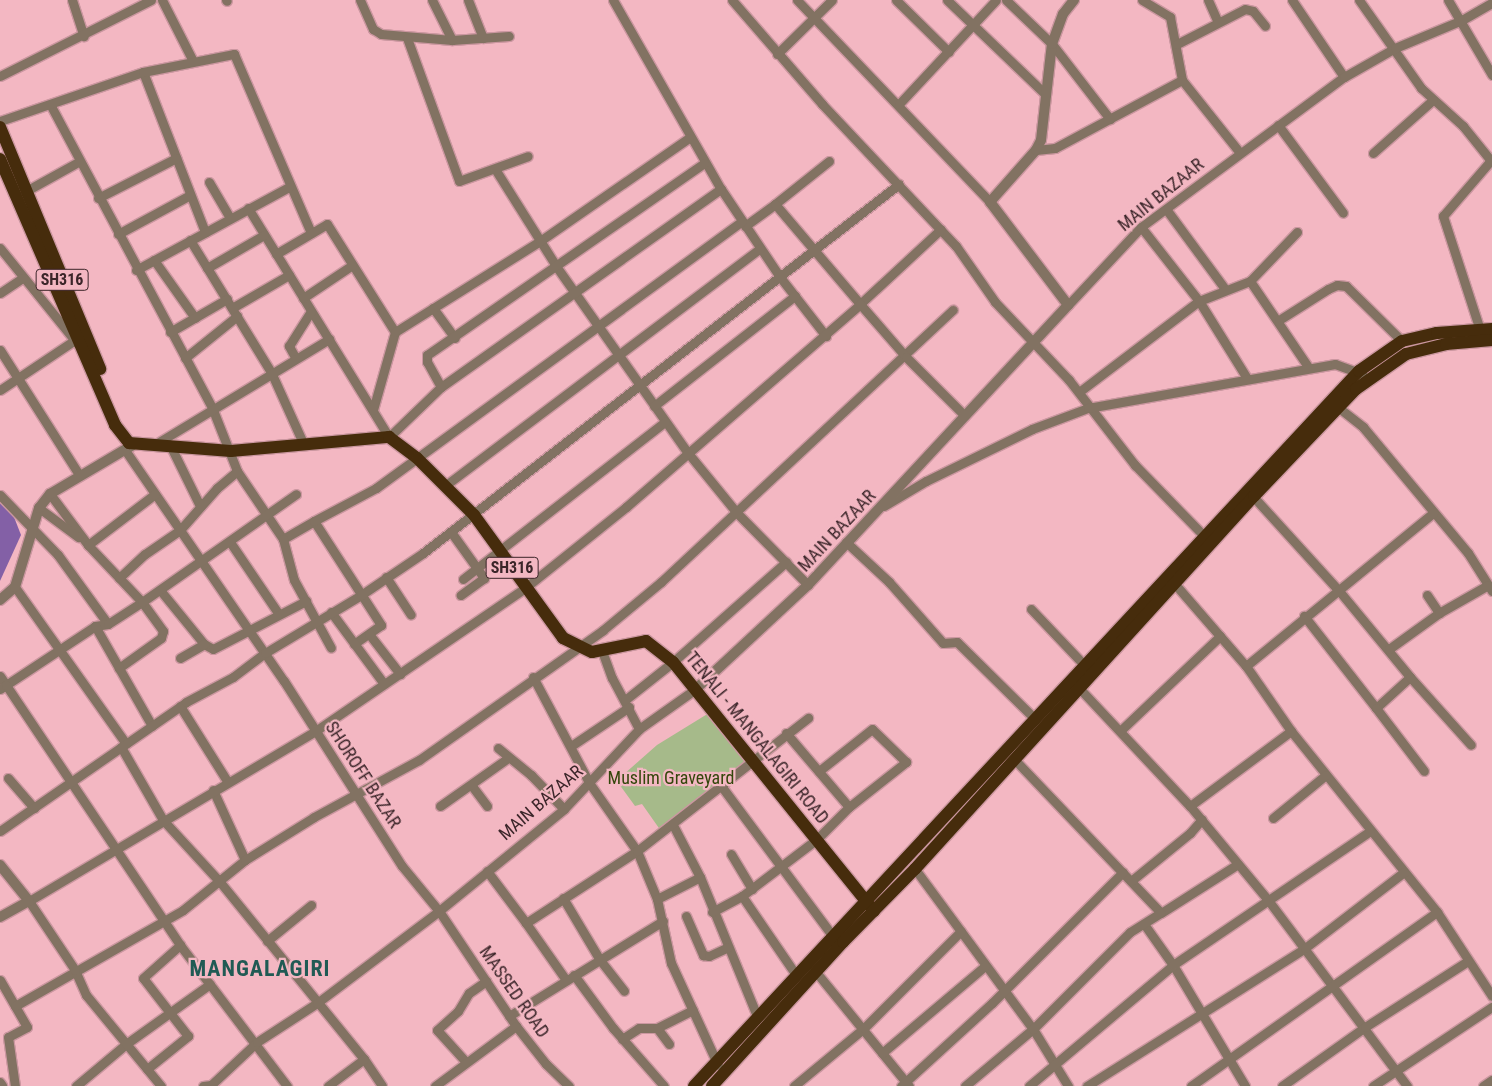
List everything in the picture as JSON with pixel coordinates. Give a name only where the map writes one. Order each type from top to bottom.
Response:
[{"type":"main road","name":"SH316","points":[[0,127],[122,421],[122,432]]},
{"type":"main road","name":"SH316","points":[[0,159],[78,344],[115,425],[122,432],[129,448]]},
{"type":"main road","points":[[694,1086],[832,934],[1036,719],[1089,671],[1174,583],[1250,493],[1363,375],[1402,341],[1437,333],[1486,329]]},
{"type":"main road","points":[[712,1086],[1080,689],[1089,671],[1204,536],[1339,408],[1363,375],[1406,354],[1424,348],[1492,340]]},
{"type":"main road","name":"SH316","points":[[389,437],[418,458],[474,515],[502,551],[525,588],[563,638],[578,647],[602,652]]},
{"type":"main road","points":[[129,448],[151,446],[231,451],[389,437]]},
{"type":"main road","name":"TENALI - MANGALAGIRI ROAD","points":[[602,652],[628,642],[646,641],[673,662],[697,688],[874,911]]},
{"type":"street","points":[[72,0],[84,36]]},
{"type":"street","points":[[0,76],[84,36],[151,0]]},
{"type":"street","points":[[162,0],[193,61]]},
{"type":"street","points":[[360,0],[376,33],[407,38],[452,40],[509,36]]},
{"type":"street","points":[[432,0],[452,40]]},
{"type":"street","points":[[468,0],[483,38]]},
{"type":"street","points":[[613,0],[689,138],[720,189],[780,277],[826,336]]},
{"type":"street","points":[[732,0],[777,54],[941,229],[995,302],[1079,392],[1088,408],[1135,465],[1204,536]]},
{"type":"street","points":[[797,0],[814,20],[899,104],[990,202],[1068,305]]},
{"type":"street","points":[[777,54],[814,20],[832,0]]},
{"type":"street","points":[[896,0],[949,52]]},
{"type":"street","points":[[947,0],[1046,95]]},
{"type":"street","points":[[899,104],[996,0]]},
{"type":"street","points":[[1006,0],[1052,44],[1110,119]]},
{"type":"street","points":[[990,202],[1036,150],[1041,140],[1052,44],[1063,14],[1074,0]]},
{"type":"street","points":[[1142,0],[1170,17],[1177,44],[1182,80],[1240,153]]},
{"type":"street","points":[[1208,0],[1218,22]]},
{"type":"street","points":[[1292,0],[1344,78]]},
{"type":"street","points":[[1359,0],[1395,48],[1421,88],[1463,126],[1491,160],[1442,216],[1486,329]]},
{"type":"street","points":[[1448,0],[1462,20],[1492,75]]},
{"type":"street","name":"MAIN BAZAAR","points":[[203,1086],[211,1084],[257,1042],[317,1004],[439,912],[564,809],[590,784],[639,728],[697,688],[808,585],[846,542],[884,506],[1033,342],[1141,227],[1344,78],[1395,48],[1462,20],[1492,4]]},
{"type":"street","points":[[1177,44],[1248,8],[1265,26]]},
{"type":"street","points":[[407,38],[459,181],[528,156]]},
{"type":"street","points":[[0,121],[51,106],[143,72],[234,54],[311,234]]},
{"type":"street","points":[[143,72],[205,232]]},
{"type":"street","points":[[1036,150],[1055,148],[1182,80]]},
{"type":"street","points":[[1373,152],[1433,100]]},
{"type":"street","points":[[51,106],[78,162],[212,410],[231,451],[237,471],[269,514],[283,539],[294,580],[331,648]]},
{"type":"street","points":[[1278,125],[1343,214]]},
{"type":"street","points":[[373,410],[395,332],[540,240],[689,138]]},
{"type":"street","points":[[98,198],[176,158]]},
{"type":"street","points":[[283,539],[376,488],[597,326],[775,204],[829,161]]},
{"type":"street","points":[[26,191],[78,162]]},
{"type":"street","points":[[441,387],[425,358],[704,163]]},
{"type":"street","points":[[495,169],[556,266],[688,453],[737,513],[808,585]]},
{"type":"street","points":[[209,182],[230,218]]},
{"type":"street","points":[[0,831],[72,784],[180,706],[233,677],[265,653],[316,620],[361,595],[451,532],[899,184]]},
{"type":"street","points":[[136,270],[289,186]]},
{"type":"street","points":[[248,208],[389,437],[441,387],[720,189]]},
{"type":"street","points":[[118,234],[190,195]]},
{"type":"street","points":[[775,204],[906,357],[965,416]]},
{"type":"street","points":[[1166,209],[1225,289]]},
{"type":"street","points":[[276,254],[327,224],[351,266],[395,332]]},
{"type":"street","points":[[1141,227],[1199,301],[1247,378]]},
{"type":"street","points":[[0,918],[118,851],[163,820],[227,781],[314,732],[525,588],[826,336],[941,229]]},
{"type":"street","points":[[1079,392],[1199,301],[1225,289],[1250,281],[1296,232]]},
{"type":"street","points":[[207,268],[264,235]]},
{"type":"street","points":[[190,240],[271,372],[304,445]]},
{"type":"street","points":[[0,248],[22,278],[78,344],[18,377],[0,390]]},
{"type":"street","points":[[446,485],[619,357],[760,248]]},
{"type":"street","points":[[154,260],[195,318]]},
{"type":"street","points":[[303,298],[351,266]]},
{"type":"street","points":[[232,308],[289,275]]},
{"type":"street","points":[[0,294],[22,278]]},
{"type":"street","points":[[1250,281],[1279,320],[1309,368]]},
{"type":"street","points":[[1279,320],[1328,289],[1337,285],[1346,286],[1402,341]]},
{"type":"street","points":[[654,406],[795,296]]},
{"type":"street","points":[[170,332],[227,299]]},
{"type":"street","points":[[433,308],[455,338]]},
{"type":"street","points":[[15,1006],[162,919],[183,910],[220,882],[244,860],[419,760],[533,677],[578,647],[654,589],[906,357],[953,310]]},
{"type":"street","points":[[295,358],[289,346],[311,311]]},
{"type":"street","points":[[185,358],[237,316]]},
{"type":"street","points":[[151,446],[271,372],[329,339]]},
{"type":"street","points":[[0,350],[80,476]]},
{"type":"street","points":[[884,506],[926,481],[1032,429],[1088,408],[1247,378],[1335,364],[1363,375]]},
{"type":"street","points":[[1339,408],[1363,427],[1468,553],[1490,588],[1439,613],[1388,650]]},
{"type":"street","points":[[463,579],[502,551],[665,422]]},
{"type":"street","points":[[171,447],[200,506]]},
{"type":"street","points":[[0,600],[15,587],[38,508],[50,494],[129,448]]},
{"type":"street","name":"SHOROFF BAZAR","points":[[129,448],[155,494],[204,561],[402,866],[439,912]]},
{"type":"street","points":[[119,578],[145,554],[180,530],[200,506],[237,471]]},
{"type":"street","points":[[1250,493],[1340,592],[1410,677],[1471,745]]},
{"type":"street","points":[[50,494],[88,545],[142,602],[164,635],[119,668]]},
{"type":"street","points":[[88,545],[155,494]]},
{"type":"street","points":[[3,687],[61,651],[95,626],[108,624],[142,602],[204,561],[296,494]]},
{"type":"street","points":[[0,495],[58,554],[108,624]]},
{"type":"street","points":[[38,508],[88,545]]},
{"type":"street","points":[[1246,666],[1304,616],[1340,592],[1433,512]]},
{"type":"street","points":[[314,521],[381,625],[354,644]]},
{"type":"street","points":[[451,532],[478,567],[484,578],[461,595]]},
{"type":"street","points":[[230,542],[278,613]]},
{"type":"street","points":[[846,542],[889,582],[943,643],[957,642],[1036,719]]},
{"type":"street","points":[[571,746],[627,704],[786,562]]},
{"type":"street","points":[[386,577],[411,616]]},
{"type":"street","points":[[1174,583],[1246,666],[1291,731],[1370,832],[1437,912],[1492,996]]},
{"type":"street","points":[[15,587],[61,651],[124,746],[163,820],[220,882],[317,1004],[364,1059],[382,1086]]},
{"type":"street","points":[[160,590],[204,644],[213,649],[248,628],[306,601]]},
{"type":"street","points":[[1427,595],[1439,613]]},
{"type":"street","points":[[1031,608],[1089,671]]},
{"type":"street","points":[[331,612],[384,684]]},
{"type":"street","points":[[1304,616],[1424,771]]},
{"type":"street","points":[[95,626],[152,726]]},
{"type":"street","points":[[369,634],[400,674]]},
{"type":"street","points":[[1120,731],[1220,636]]},
{"type":"street","points":[[180,658],[204,644]]},
{"type":"street","points":[[602,652],[639,728]]},
{"type":"street","points":[[0,676],[3,687],[118,851],[180,945],[257,1042],[287,1086]]},
{"type":"street","points":[[533,677],[590,784],[637,851],[657,899],[671,963],[723,1074]]},
{"type":"street","points":[[1376,708],[1410,677]]},
{"type":"street","points":[[1080,689],[1202,819],[1305,948],[1407,1086]]},
{"type":"street","points":[[180,706],[227,781]]},
{"type":"street","points":[[526,923],[637,851],[673,825],[786,733],[808,718]]},
{"type":"street","points":[[712,912],[742,896],[817,839],[849,806],[904,765],[904,757],[872,729],[819,771]]},
{"type":"street","points":[[1190,806],[1291,731]]},
{"type":"street","points":[[786,733],[849,806]]},
{"type":"street","points":[[498,748],[531,775],[564,809]]},
{"type":"street","points":[[440,806],[472,786],[508,758]]},
{"type":"street","points":[[1015,760],[1161,913]]},
{"type":"street","points":[[1273,818],[1326,775]]},
{"type":"street","points":[[8,778],[34,808]]},
{"type":"street","points":[[472,786],[487,806]]},
{"type":"street","points":[[722,786],[779,866],[832,934]]},
{"type":"street","points":[[213,790],[244,860]]},
{"type":"street","points":[[1131,880],[1190,833],[1202,819]]},
{"type":"street","points":[[673,825],[700,877],[712,912],[757,1016]]},
{"type":"street","points":[[1029,1086],[1173,965],[1370,832]]},
{"type":"street","points":[[731,854],[752,889]]},
{"type":"street","points":[[965,1086],[1033,1029],[1130,932],[1238,864]]},
{"type":"street","points":[[0,865],[29,901],[75,970],[86,995],[161,1086]]},
{"type":"street","points":[[915,869],[1003,991],[1033,1029],[1057,1064],[1068,1086]]},
{"type":"street","points":[[487,871],[570,977],[664,1086]]},
{"type":"street","points":[[816,972],[864,1028],[906,1085],[1123,872]]},
{"type":"street","points":[[1087,1086],[1305,948],[1404,872]]},
{"type":"street","points":[[657,899],[700,877]]},
{"type":"street","points":[[742,896],[796,975]]},
{"type":"street","points":[[563,898],[600,960],[624,991]]},
{"type":"street","points":[[268,941],[311,905]]},
{"type":"street","name":"MASSED ROAD","points":[[439,912],[516,1026],[546,1064],[569,1086]]},
{"type":"street","points":[[1191,1086],[1201,1083],[1333,985],[1437,912]]},
{"type":"street","points":[[686,916],[703,955],[709,956],[728,947]]},
{"type":"street","points":[[509,1016],[663,921]]},
{"type":"street","points":[[1144,924],[1173,965],[1200,1016],[1245,1086]]},
{"type":"street","points":[[794,1086],[864,1028],[961,931]]},
{"type":"street","points":[[147,1069],[188,1036],[143,978],[180,945]]},
{"type":"street","points":[[1282,1086],[1365,1027],[1468,962]]},
{"type":"street","points":[[882,1053],[985,966]]},
{"type":"street","points":[[0,980],[27,1027],[8,1037],[15,1086]]},
{"type":"street","points":[[466,1062],[437,1030],[458,1011],[469,993],[486,981]]},
{"type":"street","points":[[76,1086],[126,1044],[210,984]]},
{"type":"street","points":[[1373,1086],[1492,1007]]},
{"type":"street","points":[[622,1039],[639,1028],[657,1028],[693,1010]]},
{"type":"street","points":[[435,1086],[516,1026]]},
{"type":"street","points":[[657,1028],[670,1044]]},
{"type":"street","points":[[328,1086],[364,1059]]},
{"type":"street","points":[[1483,1086],[1492,1080]]},
{"type":"green space","name":"Muslim Graveyard","points":[[709,713],[748,763],[661,831],[642,804],[635,806],[619,784],[623,775],[657,745]]},
{"type":"shaded area","points":[[0,503],[14,517],[21,535],[0,581]]},
{"type":"district","name":"MANGALAGIRI","points":[[260,969]]}]
